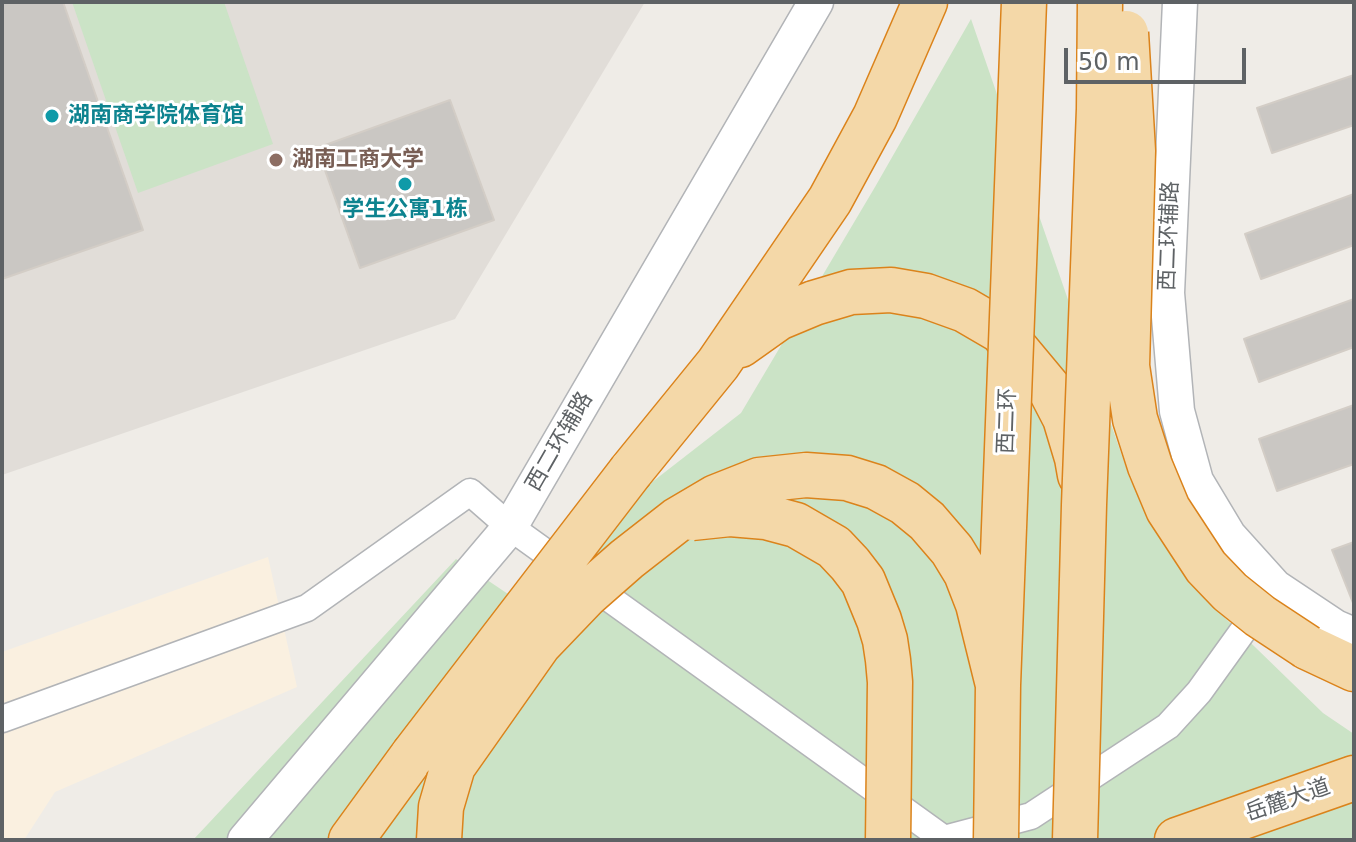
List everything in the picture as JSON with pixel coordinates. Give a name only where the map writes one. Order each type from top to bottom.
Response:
[{"type":"highway","points":[[351,840],[631,471],[718,364],[830,200],[875,117],[925,2]]},
{"type":"highway","name":"西二环","points":[[996,840],[998,685],[1024,2]]},
{"type":"highway","points":[[1075,840],[1100,2]]},
{"type":"highway","points":[[1124,2],[1133,151],[1127,366],[1135,419],[1150,466],[1168,509],[1206,567],[1230,592],[1307,647],[1354,669]]},
{"type":"highway","points":[[718,364],[778,318],[851,292],[891,290],[926,296],[965,310],[1001,331],[1051,391],[1065,418],[1077,458],[1084,505]]},
{"type":"highway","points":[[439,840],[441,807],[453,766],[539,644],[596,586],[677,520],[716,497],[759,480],[806,475],[847,478],[876,487],[905,503],[927,521],[952,550],[966,573],[978,604],[998,685]]},
{"type":"highway","points":[[677,520],[730,514],[766,517],[796,525],[834,547],[863,581],[882,630],[889,671],[888,840]]},
{"type":"highway","name":"岳麓大道","points":[[1177,840],[1354,778]]},
{"type":"street","name":"西二环辅路","points":[[245,840],[510,527],[816,2]]},
{"type":"street","name":"西二环辅路","points":[[1180,2],[1167,293],[1177,411],[1196,481],[1229,536],[1275,587],[1335,627],[1354,635]]},
{"type":"street","points":[[2,719],[307,608],[470,492],[510,527],[944,839],[1031,816],[1168,726],[1199,692],[1275,587]]},
{"type":"shaded area","name":"湖南工商大学","points":[[2,2],[645,2],[455,319],[2,475]]},
{"type":"shaded area","points":[[268,557],[297,687],[55,792],[24,840],[2,840],[2,652]]},
{"type":"green space","points":[[72,2],[224,2],[273,144],[138,193]]},
{"type":"green space","points":[[971,19],[1130,479],[1188,582],[1323,713],[1354,734],[1354,840],[193,840],[456,559],[508,594],[741,413]]},
{"type":"building","name":"湖南商学院体育馆","points":[[2,2],[63,2],[143,230],[2,279]]},
{"type":"building","points":[[1354,75],[1354,125],[1272,153],[1257,108]]},
{"type":"building","name":"学生公寓1栋","points":[[450,100],[494,220],[360,268],[317,148]]},
{"type":"building","points":[[1354,194],[1354,245],[1261,279],[1245,234]]},
{"type":"building","points":[[1354,299],[1354,347],[1259,382],[1244,339]]},
{"type":"building","points":[[1354,405],[1354,464],[1277,491],[1259,439]]},
{"type":"building","points":[[1354,542],[1354,603],[1353,603],[1332,550]]},
{"type":"place","name":"湖南商学院体育馆","points":[[52,116]]},
{"type":"place","name":"湖南工商大学","points":[[276,160]]},
{"type":"place","name":"学生公寓1栋","points":[[405,184]]}]
